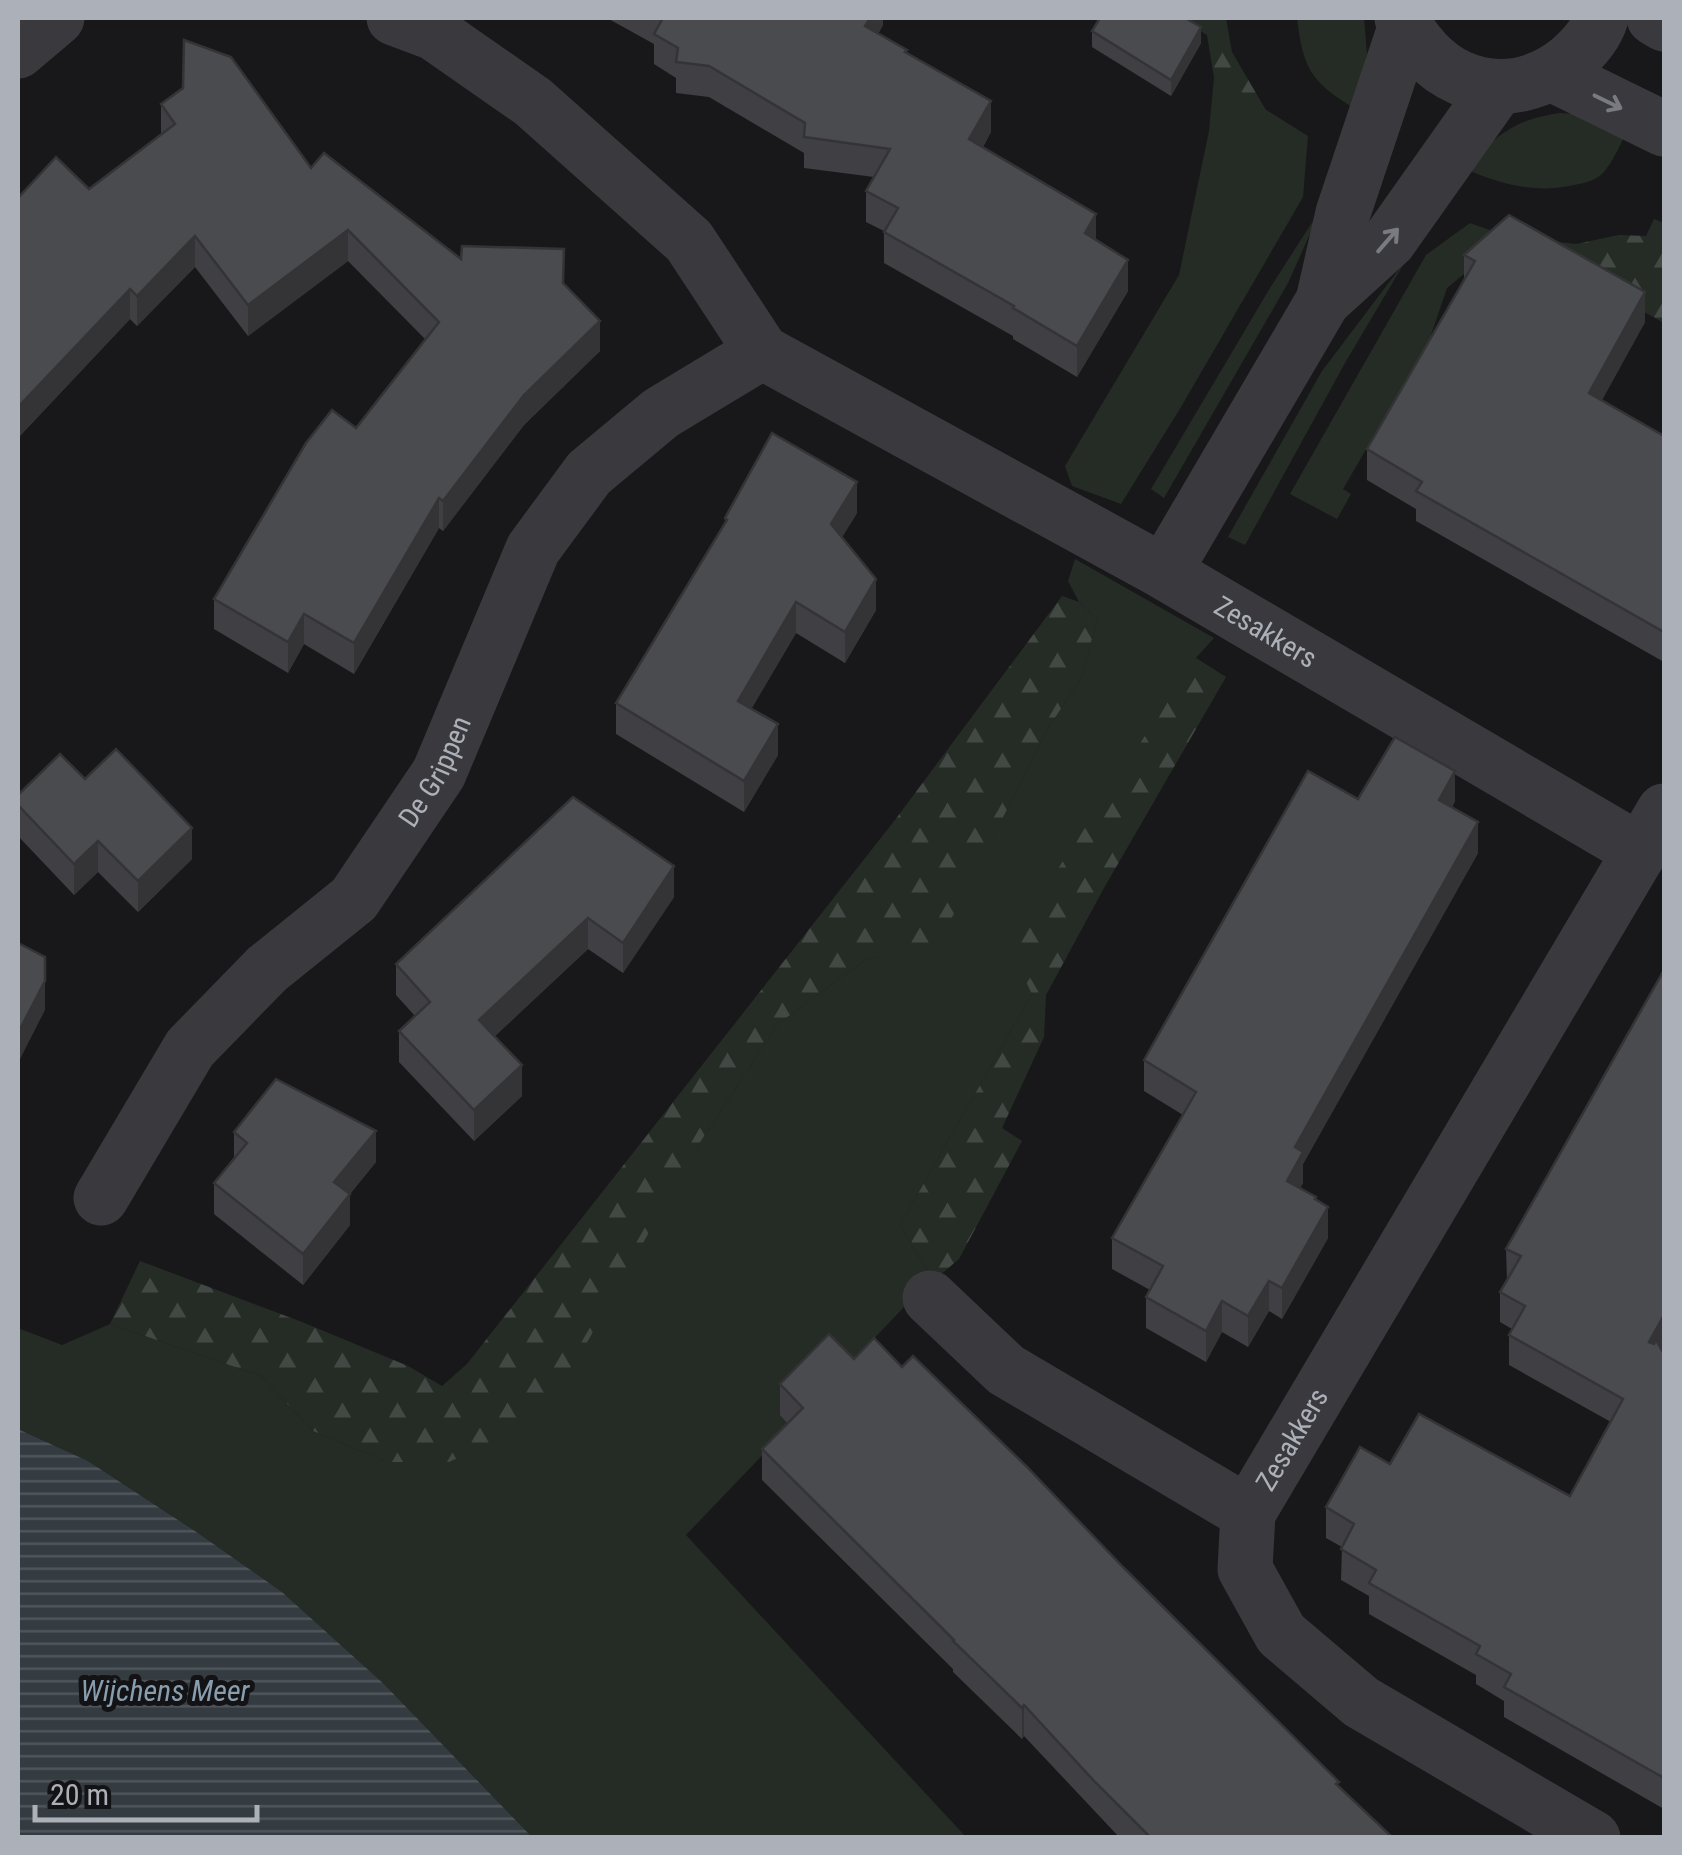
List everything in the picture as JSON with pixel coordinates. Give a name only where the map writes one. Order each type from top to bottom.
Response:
[{"type":"street","points":[[18,51],[57,18]]},
{"type":"street","points":[[394,18],[434,33],[534,102],[689,240],[762,352],[1164,572],[1323,301],[1344,213],[1403,23]]},
{"type":"street","points":[[1403,23],[1429,58],[1460,80],[1498,87],[1526,84],[1552,74],[1580,52],[1601,18]]},
{"type":"street","points":[[1654,18],[1664,24]]},
{"type":"street","points":[[1552,74],[1664,129]]},
{"type":"street","points":[[1323,301],[1389,241],[1498,87]]},
{"type":"street","name":"De Grippen","points":[[101,1198],[190,1048],[267,969],[354,899],[438,773],[533,549],[589,473],[662,413],[762,352]]},
{"type":"street","name":"Zesakkers","points":[[1164,572],[1652,831],[1248,1513],[1245,1568],[1282,1634],[1361,1702],[1593,1838]]},
{"type":"street","name":"Zesakkers","points":[[930,1298],[1006,1370],[1248,1513]]},
{"type":"green space","points":[[1180,18],[1226,18],[1232,52],[1267,112],[1214,77],[1207,35]]},
{"type":"green space","points":[[1297,18],[1364,18],[1367,54],[1354,108],[1327,90],[1311,72]]},
{"type":"green space","points":[[1214,77],[1308,136],[1303,197],[1121,504],[1072,486],[1065,466],[1179,275],[1209,131]]},
{"type":"green space","points":[[1560,113],[1581,114],[1627,131],[1610,164],[1596,178],[1560,188],[1532,188],[1465,169],[1506,131],[1529,120]]},
{"type":"green space","points":[[1322,207],[1288,283],[1164,498],[1151,489]]},
{"type":"green space","points":[[1654,219],[1664,223],[1664,323],[1509,237],[1576,244],[1619,235],[1646,236]]},
{"type":"green space","points":[[1470,223],[1509,237],[1447,288],[1429,341],[1343,489],[1351,494],[1337,519],[1290,494],[1426,255]]},
{"type":"green space","points":[[1406,260],[1245,545],[1228,537],[1322,371]]},
{"type":"green space","points":[[1075,559],[1214,638],[1196,658],[1032,994],[900,1225],[933,1281],[686,1535],[966,1837],[532,1837],[384,1684],[282,1592],[88,1461],[18,1429],[18,1328],[62,1345],[110,1324],[261,1376],[313,1431],[387,1462],[697,1147],[778,1024],[865,960],[940,940],[1049,727],[1082,677],[1097,620],[1079,602],[1068,581]]},
{"type":"green space","points":[[1062,596],[1079,602],[1097,620],[1082,677],[1049,727],[940,941],[865,960],[778,1024],[697,1147],[576,1362],[503,1437],[449,1462],[387,1462],[313,1431],[261,1376],[110,1324],[140,1261],[302,1322],[408,1366],[442,1386],[467,1364],[895,820]]},
{"type":"green space","points":[[1196,658],[1226,677],[1046,995],[1044,1037],[1002,1128],[1022,1141],[959,1259],[933,1281],[900,1225],[1032,994],[1008,945]]},
{"type":"water","name":"Wijchens Meer","points":[[18,1429],[88,1461],[282,1592],[384,1684],[532,1837],[18,1837]]},
{"type":"building","points":[[663,18],[870,18],[865,26],[991,101],[969,139],[1096,214],[1085,233],[1128,260],[1077,346],[884,232],[898,208],[866,191],[890,149],[804,137],[805,123],[709,66],[676,62],[678,48],[654,34]]},
{"type":"building","points":[[1100,18],[1185,18],[1201,27],[1171,80],[1092,31]]},
{"type":"building","points":[[184,40],[231,57],[311,168],[324,153],[461,259],[462,246],[564,249],[563,283],[600,321],[524,395],[443,501],[439,498],[354,643],[304,614],[288,642],[214,599],[306,443],[332,410],[356,428],[439,322],[348,230],[248,305],[195,236],[137,296],[130,289],[18,407],[18,198],[56,157],[89,189],[175,124],[161,104],[183,88]]},
{"type":"building","points":[[1509,215],[1645,292],[1589,393],[1664,436],[1664,632],[1416,491],[1422,482],[1367,449],[1475,261],[1464,255]]},
{"type":"building","points":[[772,433],[857,482],[831,524],[876,579],[845,632],[796,602],[738,701],[778,724],[744,781],[616,703],[727,520]]},
{"type":"building","points":[[1395,737],[1455,771],[1439,800],[1478,822],[1295,1147],[1303,1152],[1287,1181],[1328,1207],[1282,1288],[1269,1281],[1248,1316],[1222,1301],[1206,1331],[1146,1297],[1163,1266],[1112,1238],[1196,1092],[1144,1060],[1308,771],[1358,799]]},
{"type":"building","points":[[116,749],[192,828],[138,881],[98,841],[74,864],[18,805],[18,795],[60,754],[85,779]]},
{"type":"building","points":[[573,797],[674,866],[623,943],[588,918],[479,1020],[522,1065],[474,1110],[399,1031],[430,1002],[396,964]]},
{"type":"building","points":[[18,943],[45,957],[45,981],[18,1033]]},
{"type":"building","points":[[1664,970],[1664,1315],[1649,1342],[1654,1344],[1656,1340],[1664,1354],[1664,1778],[1504,1687],[1511,1674],[1476,1654],[1480,1646],[1369,1583],[1376,1570],[1341,1549],[1354,1524],[1326,1507],[1360,1447],[1390,1464],[1419,1414],[1570,1496],[1623,1399],[1509,1335],[1525,1306],[1500,1292],[1521,1256],[1506,1249]]},
{"type":"building","points":[[276,1079],[376,1131],[334,1182],[350,1194],[303,1254],[214,1183],[247,1143],[234,1132]]},
{"type":"building","points":[[829,1334],[854,1359],[874,1338],[902,1367],[913,1356],[1393,1838],[1151,1838],[1024,1705],[1022,1708],[953,1641],[762,1449],[803,1408],[780,1384]]}]
